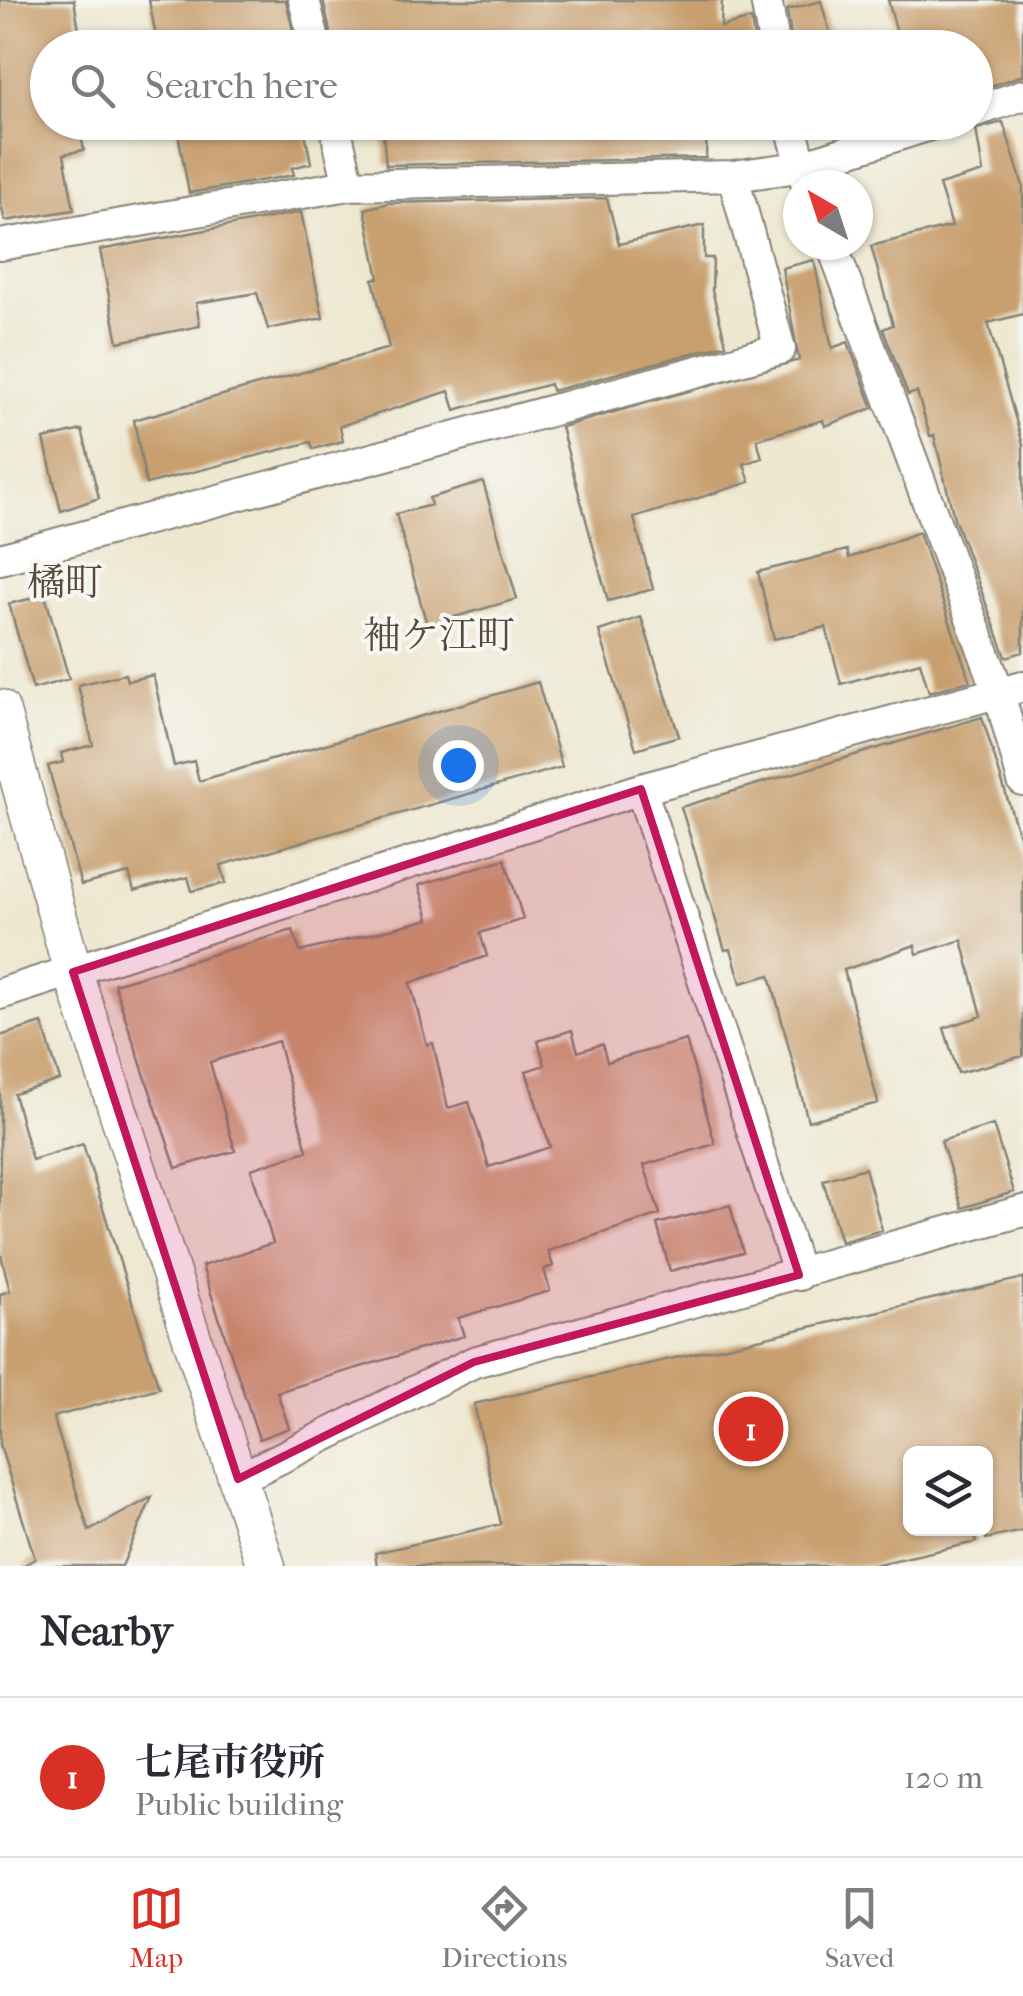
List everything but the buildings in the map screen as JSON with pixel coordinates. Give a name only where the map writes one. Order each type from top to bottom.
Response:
[{"type":"street","points":[[304,0],[312,30]]},
{"type":"street","points":[[766,0],[772,30]]},
{"type":"street","points":[[993,106],[1023,96]]},
{"type":"street","points":[[338,140],[349,185]]},
{"type":"street","points":[[794,140],[802,170]]},
{"type":"street","points":[[818,170],[894,140]]},
{"type":"street","points":[[0,559],[780,349],[733,176]]},
{"type":"street","points":[[0,245],[349,185],[783,176]]},
{"type":"street","points":[[838,260],[1011,689],[1023,782]]},
{"type":"street","points":[[0,994],[641,788],[1011,689]]},
{"type":"street","points":[[0,709],[73,972],[266,1566]]},
{"type":"street","points":[[641,788],[799,1275]]},
{"type":"street","points":[[238,1479],[474,1362],[1023,1212]]},
{"type":"highlighted area","points":[[641,789],[799,1275],[474,1362],[238,1479],[73,972]]},
{"type":"place","name":"七尾市役所","points":[[751,1429]]},
{"type":"district","name":"橘町","points":[[65,582]]},
{"type":"district","name":"袖ケ江町","points":[[439,635]]}]
